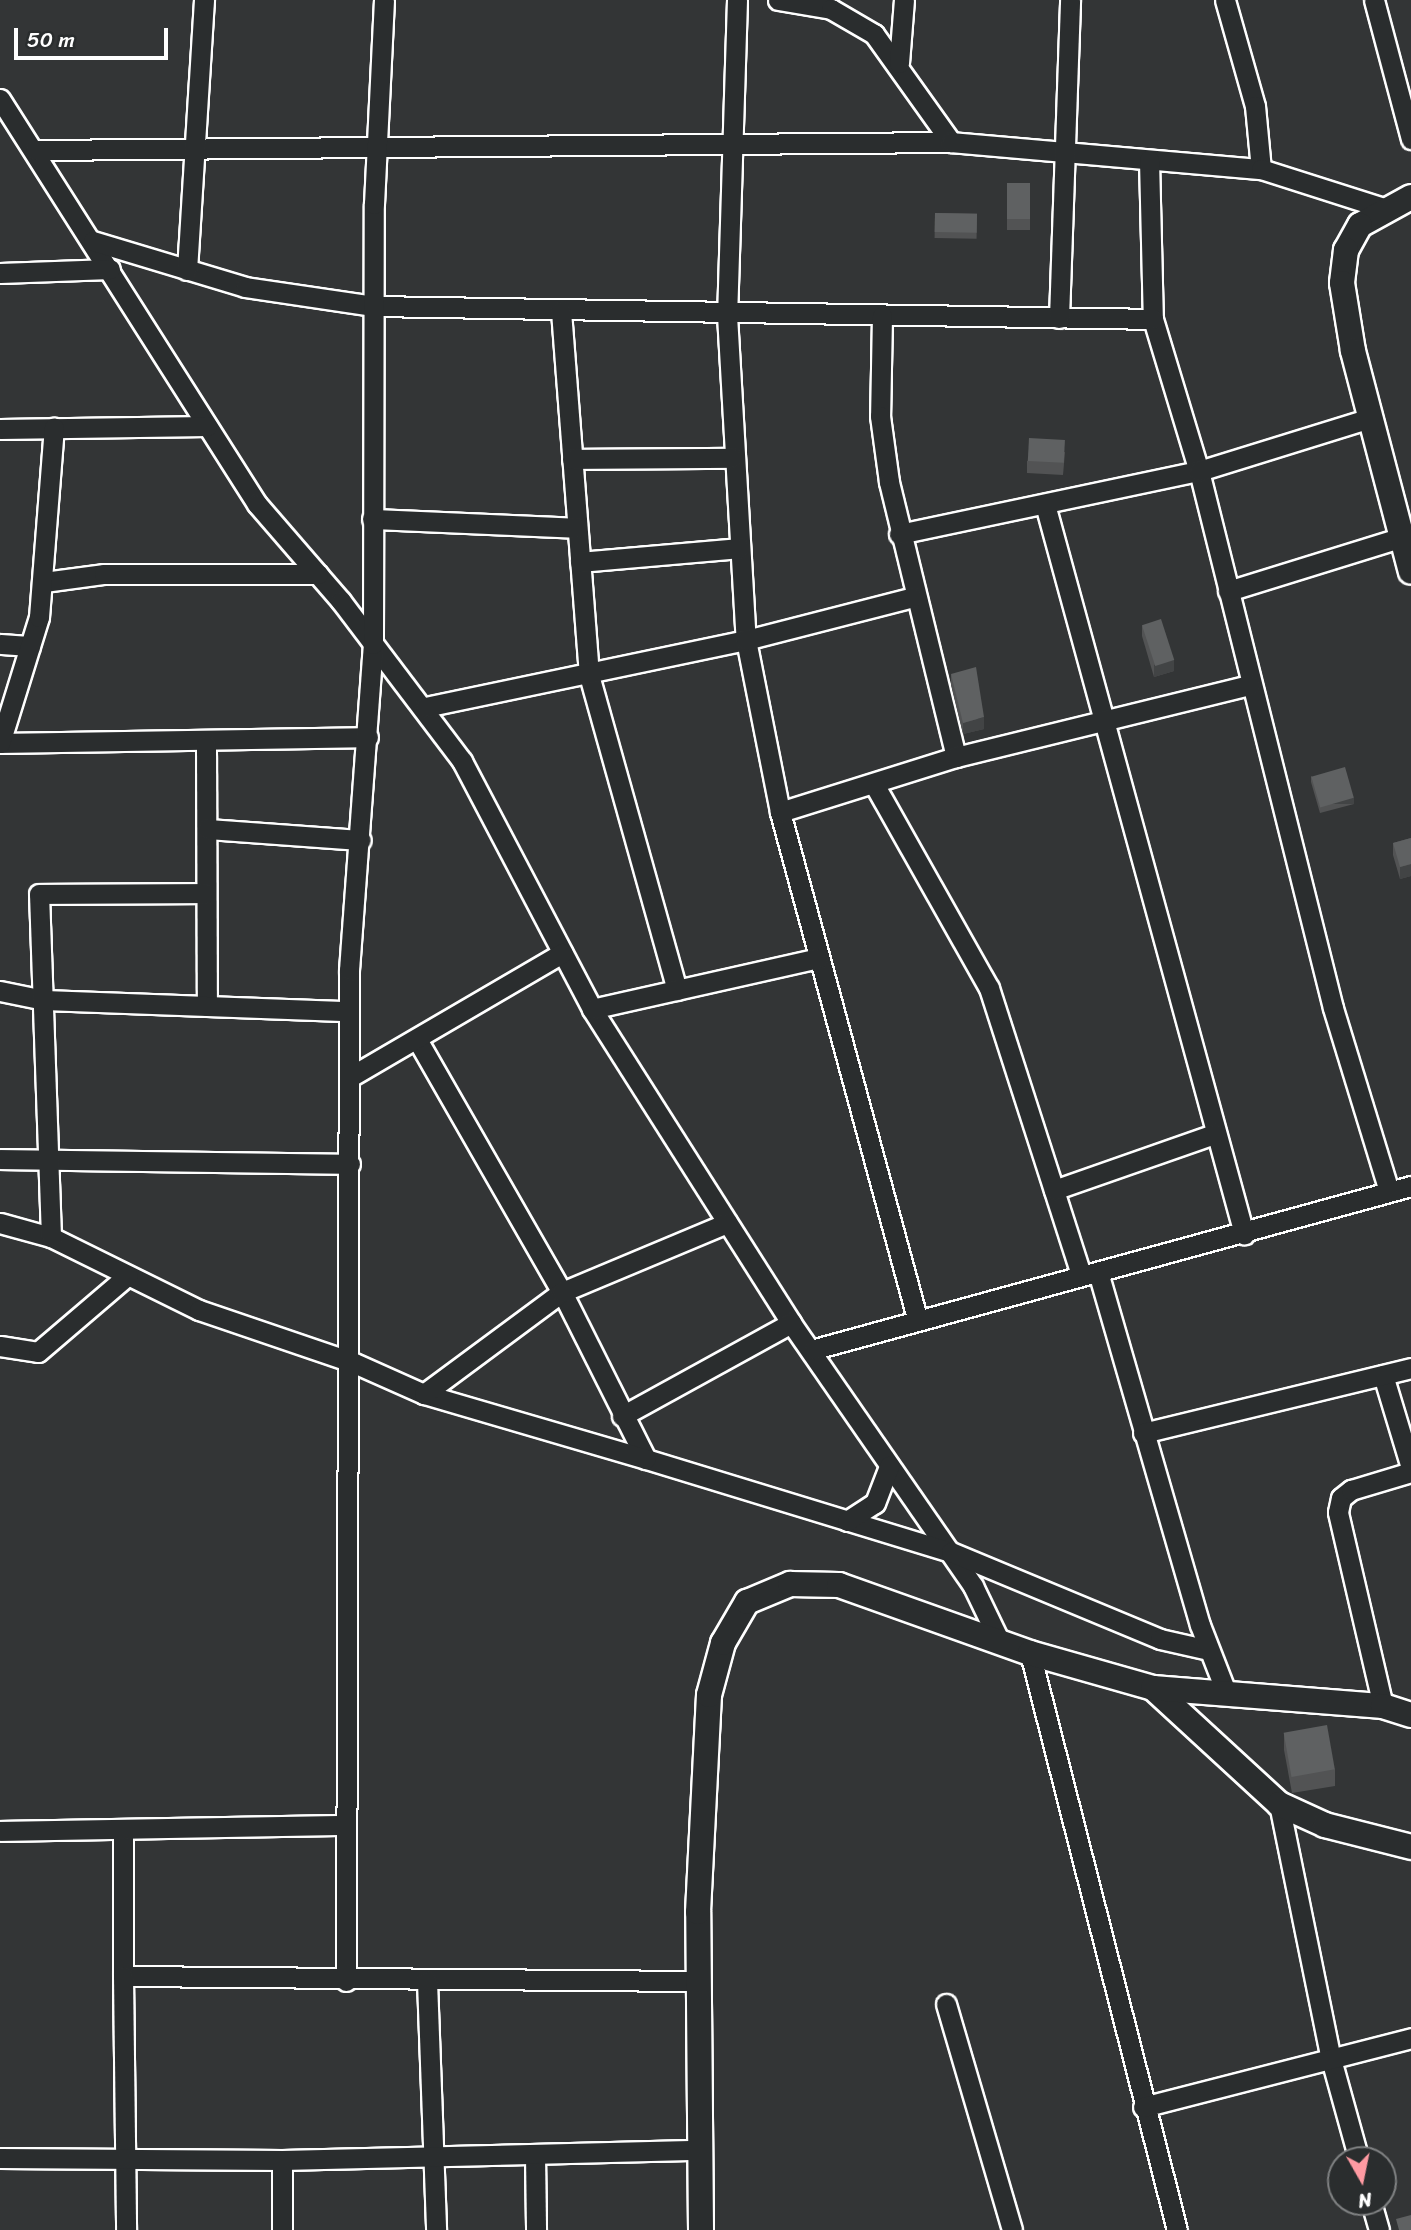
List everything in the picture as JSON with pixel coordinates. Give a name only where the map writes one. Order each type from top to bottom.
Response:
[{"type":"street","points":[[187,270],[204,0]]},
{"type":"street","points":[[346,1981],[343,1825],[352,1362],[349,1011],[373,644],[373,306],[384,0]]},
{"type":"street","points":[[737,0],[727,314],[732,457],[746,640],[780,812],[917,1318]]},
{"type":"street","points":[[778,0],[831,9],[874,34],[899,63],[951,142]]},
{"type":"street","points":[[899,63],[904,0]]},
{"type":"street","points":[[1059,318],[1062,152],[1070,0]]},
{"type":"street","points":[[1225,0],[1255,106],[1261,169]]},
{"type":"street","points":[[1374,0],[1411,139]]},
{"type":"street","points":[[0,99],[93,241],[257,504],[318,574],[425,707],[462,761],[592,1009],[791,1323],[815,1349],[889,1466],[951,1552],[999,1640]]},
{"type":"street","points":[[35,150],[194,150],[323,144],[377,148],[951,142],[1261,169],[1384,208]]},
{"type":"street","points":[[1149,160],[1153,319],[1199,471],[1250,685],[1333,1008],[1389,1191]]},
{"type":"street","points":[[1410,566],[1370,418],[1342,283],[1351,239],[1384,208],[1411,197]]},
{"type":"street","points":[[93,241],[245,287],[373,306],[1153,319]]},
{"type":"street","points":[[0,273],[110,270]]},
{"type":"street","points":[[561,311],[589,675],[677,990]]},
{"type":"street","points":[[882,316],[880,416],[900,534],[914,597],[956,757]]},
{"type":"street","points":[[900,534],[1046,508],[1199,471],[1370,418]]},
{"type":"street","points":[[0,429],[208,426]]},
{"type":"street","points":[[54,428],[44,582],[30,646],[0,743],[206,745],[368,737]]},
{"type":"street","points":[[572,459],[732,457]]},
{"type":"street","points":[[1046,508],[1101,721],[1244,1234]]},
{"type":"street","points":[[372,519],[577,528]]},
{"type":"street","points":[[1228,591],[1402,537]]},
{"type":"street","points":[[580,562],[740,548]]},
{"type":"street","points":[[44,582],[128,574],[318,574]]},
{"type":"street","points":[[425,707],[589,675],[746,640],[914,597]]},
{"type":"street","points":[[0,644],[30,646]]},
{"type":"street","points":[[780,812],[956,757],[1250,685]]},
{"type":"street","points":[[206,745],[207,1006]]},
{"type":"street","points":[[874,784],[989,988],[1054,1190],[1090,1273],[1143,1433],[1209,1650],[1226,1692]]},
{"type":"street","points":[[206,829],[361,840]]},
{"type":"street","points":[[51,1237],[38,894],[206,893]]},
{"type":"street","points":[[350,1077],[418,1041],[562,953]]},
{"type":"street","points":[[592,1009],[818,958]]},
{"type":"street","points":[[0,991],[44,1000],[349,1011]]},
{"type":"street","points":[[418,1041],[562,1292],[622,1416],[646,1459]]},
{"type":"street","points":[[1054,1190],[1214,1134]]},
{"type":"street","points":[[0,1159],[350,1164]]},
{"type":"street","points":[[815,1349],[917,1318],[1244,1234],[1411,1186]]},
{"type":"street","points":[[0,1223],[51,1237],[199,1310],[352,1362],[424,1394],[951,1552],[1160,1639],[1209,1650]]},
{"type":"street","points":[[424,1394],[562,1292],[727,1223]]},
{"type":"street","points":[[0,1346],[38,1352],[128,1275]]},
{"type":"street","points":[[622,1416],[791,1323]]},
{"type":"street","points":[[1143,1433],[1411,1368]]},
{"type":"street","points":[[1382,1706],[1338,1512],[1340,1498],[1351,1490],[1411,1470],[1383,1375]]},
{"type":"street","points":[[847,1521],[875,1503],[889,1466]]},
{"type":"street","points":[[704,2226],[700,2150],[699,1982],[709,1695],[723,1643],[747,1602],[790,1584],[839,1585],[999,1640],[1030,1654],[1153,1688],[1382,1706],[1411,1715]]},
{"type":"street","points":[[1030,1654],[1143,2107],[1177,2230]]},
{"type":"street","points":[[1153,1688],[1279,1804],[1325,1825],[1411,1847]]},
{"type":"street","points":[[1279,1804],[1331,2059],[1355,2146]]},
{"type":"street","points":[[0,1830],[343,1825]]},
{"type":"street","points":[[123,1830],[126,2230]]},
{"type":"street","points":[[123,1976],[346,1981],[699,1982]]},
{"type":"street","points":[[427,1981],[436,2230]]},
{"type":"street","points":[[946,2004],[1012,2230]]},
{"type":"street","points":[[1143,2107],[1411,2038]]},
{"type":"street","points":[[0,2158],[282,2160],[700,2150]]},
{"type":"street","points":[[535,2155],[536,2230]]},
{"type":"street","points":[[282,2160],[282,2230]]},
{"type":"building","points":[[1007,183],[1030,183],[1030,219],[1007,219]]},
{"type":"building","points":[[935,213],[977,214],[977,233],[935,232]]},
{"type":"building","points":[[1029,438],[1065,440],[1064,463],[1028,461]]},
{"type":"building","points":[[1161,619],[1174,660],[1155,666],[1142,625]]},
{"type":"building","points":[[976,667],[984,717],[963,723],[951,674]]},
{"type":"building","points":[[1345,767],[1354,798],[1320,807],[1311,777]]},
{"type":"building","points":[[1411,838],[1411,864],[1400,867],[1393,843]]},
{"type":"building","points":[[1327,1725],[1335,1769],[1291,1777],[1284,1733]]},
{"type":"building","points":[[1411,2215],[1411,2230],[1399,2230],[1396,2219]]}]
